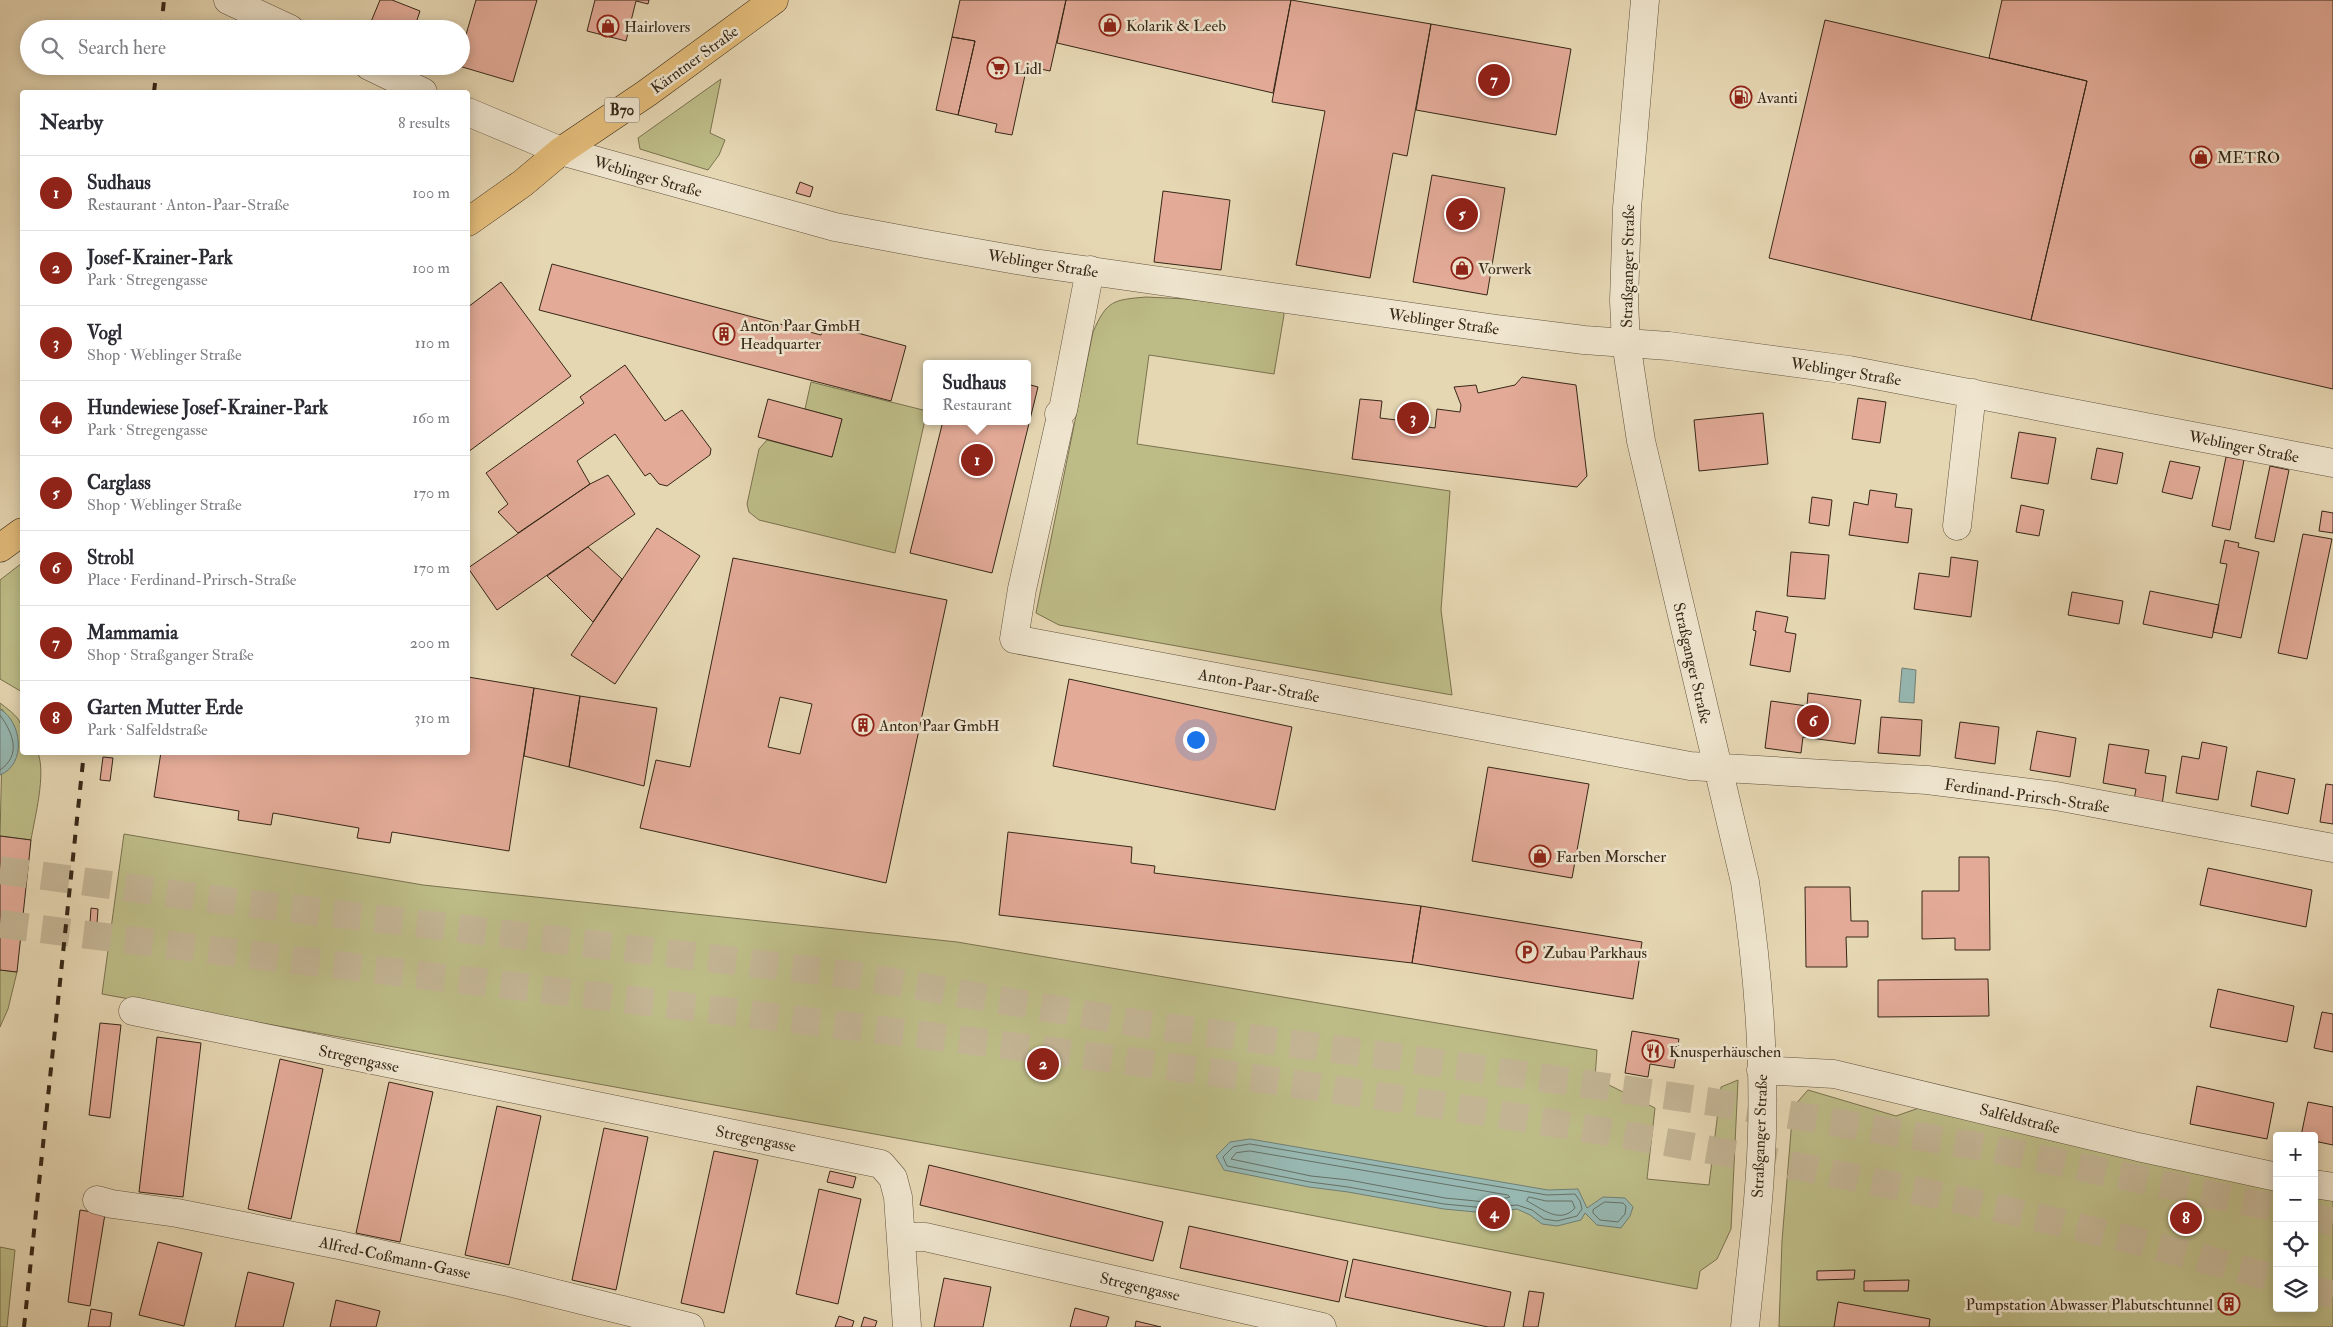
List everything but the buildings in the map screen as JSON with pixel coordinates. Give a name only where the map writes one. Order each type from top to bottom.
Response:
[{"type":"main road","name":"Kärntner Straße","points":[[470,221],[523,183],[561,152],[654,88],[774,0]]},
{"type":"main road","points":[[0,548],[20,533]]},
{"type":"street","points":[[228,0],[271,20]]},
{"type":"street","name":"Straßganger Straße","points":[[1645,0],[1627,208],[1624,302],[1626,342],[1641,441],[1745,882],[1754,946],[1761,1016],[1760,1171],[1745,1327]]},
{"type":"street","points":[[387,75],[419,90]]},
{"type":"street","name":"Weblinger Straße","points":[[470,113],[561,152],[835,227],[926,244],[1090,270],[1497,329],[1584,340],[1626,342],[1849,370],[2333,463]]},
{"type":"street","name":"Anton-Paar-Straße","points":[[1090,270],[1063,410],[1059,420],[1022,589],[1014,639],[1622,755],[1690,766],[1718,767]]},
{"type":"street","points":[[1957,526],[1972,394]]},
{"type":"street","name":"Ferdinand-Prirsch-Straße","points":[[1718,767],[1927,780],[2056,796],[2333,848]]},
{"type":"street","name":"Stregengasse","points":[[133,1011],[882,1164],[889,1171],[896,1189],[902,1237],[926,1237],[1322,1327]]},
{"type":"street","name":"Salfeldstraße","points":[[1762,1070],[1834,1074],[2138,1147],[2273,1175]]},
{"type":"street","points":[[2318,1185],[2333,1187]]},
{"type":"street","name":"Alfred-Coßmann-Gasse","points":[[98,1200],[339,1244],[509,1282],[690,1327]]},
{"type":"street","points":[[902,1237],[907,1327]]},
{"type":"shaded area","points":[[721,79],[710,133],[725,140],[719,155],[708,170],[640,149],[638,138]]},
{"type":"shaded area","points":[[1146,297],[1187,299],[1283,311],[1284,315],[1274,374],[1149,355],[1137,444],[1450,491],[1441,610],[1452,695],[1059,625],[1036,613],[1093,332],[1103,313],[1112,304],[1126,299]]},
{"type":"shaded area","points":[[811,382],[923,410],[924,425],[895,553],[759,520],[749,512],[747,504],[759,449],[767,440],[832,457],[842,419],[805,409]]},
{"type":"shaded area","points":[[20,565],[20,691],[0,679],[0,580]]},
{"type":"shaded area","points":[[0,703],[14,714],[20,723],[20,755],[38,755],[41,772],[39,796],[31,840],[0,836],[3,710],[0,709]]},
{"type":"shaded area","points":[[124,834],[423,885],[957,942],[1597,1050],[1595,1078],[1655,1108],[1647,1179],[1709,1185],[1721,1087],[1738,1080],[1731,1229],[1717,1259],[1700,1271],[1697,1289],[1106,1176],[102,994]]},
{"type":"shaded area","points":[[0,970],[17,972],[8,1009],[0,1027]]},
{"type":"shaded area","points":[[1808,1090],[1896,1116],[1919,1108],[2273,1184],[2273,1312],[2318,1312],[2318,1194],[2333,1196],[2333,1327],[1779,1327],[1782,1241],[1793,1107]]},
{"type":"shaded area","points":[[0,1247],[15,1250],[7,1327],[0,1327]]},
{"type":"water","points":[[1902,668],[1916,670],[1914,703],[1899,702]]},
{"type":"water","points":[[0,709],[13,723],[17,733],[18,753],[9,770],[0,775]]},
{"type":"water","points":[[1250,1139],[1548,1190],[1578,1189],[1587,1208],[1603,1197],[1625,1198],[1633,1207],[1630,1216],[1621,1228],[1597,1225],[1585,1213],[1581,1220],[1557,1226],[1542,1224],[1530,1215],[1517,1209],[1486,1213],[1444,1209],[1309,1187],[1224,1170],[1216,1156],[1230,1142]]},
{"type":"tunnel","points":[[0,870],[212,899],[852,975],[1149,1025],[1396,1057],[1713,1102],[1995,1149],[2273,1207]]},
{"type":"tunnel","points":[[0,924],[1036,1049],[1505,1115],[1661,1141],[1816,1170],[1970,1202],[2124,1238],[2273,1278]]},
{"type":"tunnel","points":[[2318,1218],[2333,1222]]},
{"type":"tunnel","points":[[2318,1291],[2333,1295]]},
{"type":"railway","points":[[162,20],[164,0]]},
{"type":"railway","points":[[154,90],[156,75]]},
{"type":"railway","points":[[24,1327],[84,755]]},
{"type":"place","name":"Kolarik & Leeb","points":[[1110,25]]},
{"type":"place","name":"Hairlovers","points":[[608,26]]},
{"type":"place","name":"Lidl","points":[[998,68]]},
{"type":"place","name":"Mammamia","points":[[1494,80]]},
{"type":"place","name":"Avanti","points":[[1741,97]]},
{"type":"place","name":"METRO","points":[[2201,157]]},
{"type":"place","name":"Carglass","points":[[1462,214]]},
{"type":"place","name":"Vorwerk","points":[[1462,268]]},
{"type":"place","name":"Anton Paar GmbH Headquarter","points":[[724,334]]},
{"type":"place","name":"Vogl","points":[[1413,418]]},
{"type":"place","name":"Sudhaus","points":[[977,460]]},
{"type":"place","name":"Strobl","points":[[1813,721]]},
{"type":"place","name":"Anton Paar GmbH","points":[[863,725]]},
{"type":"place","name":"Farben Morscher","points":[[1540,856]]},
{"type":"place","name":"Zubau Parkhaus","points":[[1527,952]]},
{"type":"place","name":"Knusperhäuschen","points":[[1653,1051]]},
{"type":"place","name":"Josef-Krainer-Park","points":[[1043,1064]]},
{"type":"place","name":"Hundewiese Josef-Krainer-Park","points":[[1494,1213]]},
{"type":"place","name":"Garten Mutter Erde","points":[[2186,1218]]},
{"type":"place","name":"Pumpstation Abwasser Plabutschtunnel","points":[[2229,1304]]}]
